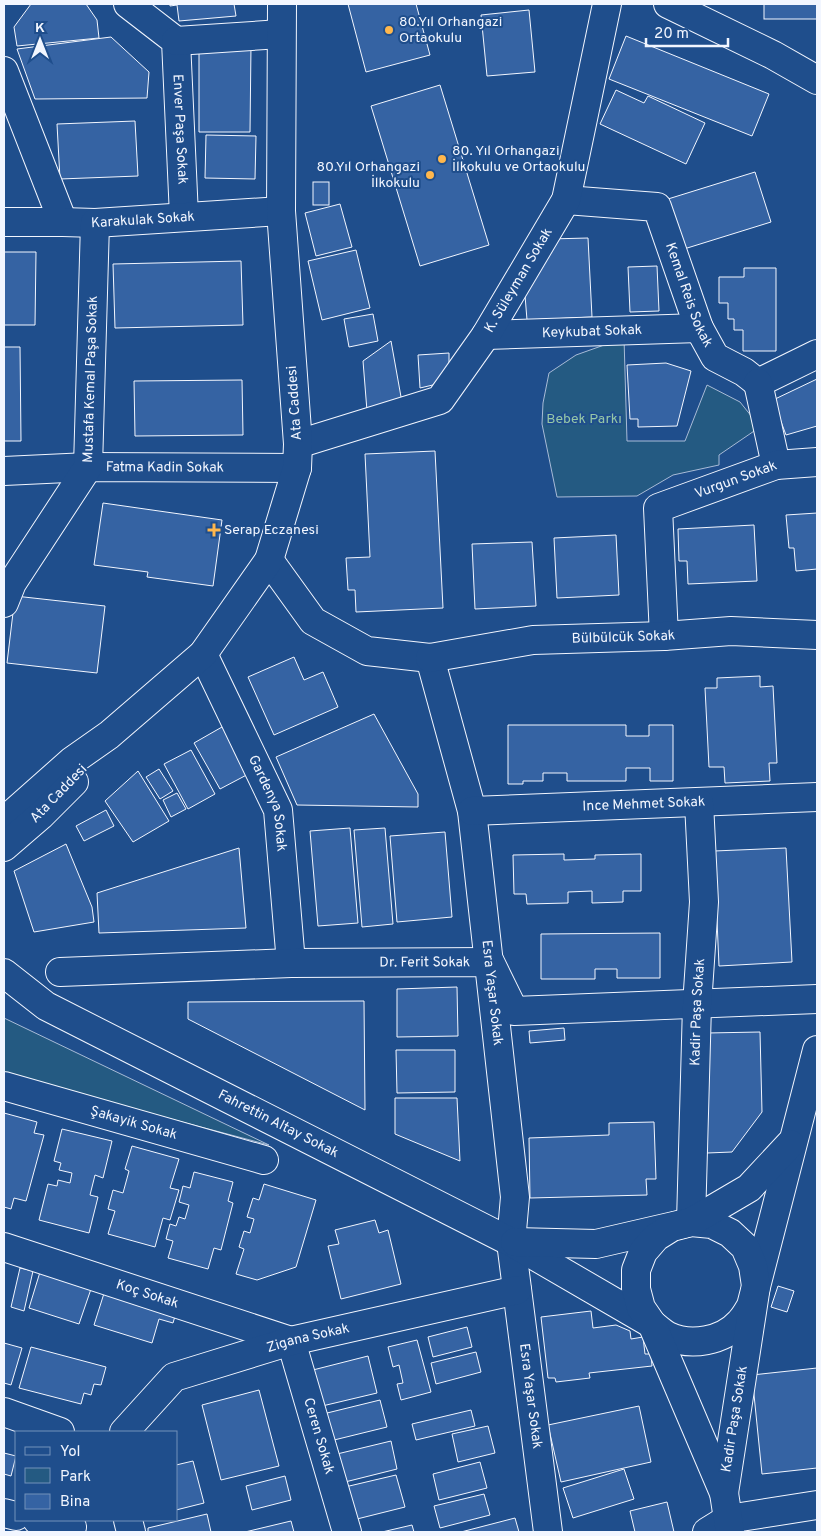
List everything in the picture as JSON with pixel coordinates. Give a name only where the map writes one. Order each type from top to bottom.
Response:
[{"type":"street","points":[[128,4],[176,41],[282,34]]},
{"type":"street","name":"Ata Caddesi","points":[[4,820],[72,762],[109,735],[203,654],[269,560],[298,456],[281,210],[282,4]]},
{"type":"street","name":"K. Süleyman Sokak","points":[[298,456],[440,400],[486,335],[566,200],[607,4]]},
{"type":"street","points":[[668,4],[817,80]]},
{"type":"street","name":"Enver Paşa Sokak","points":[[176,41],[184,216]]},
{"type":"street","points":[[4,71],[63,222]]},
{"type":"street","name":"Kemal Reis Sokak","points":[[566,200],[657,207],[699,328],[715,357],[744,372],[758,383]]},
{"type":"street","name":"Karakulak Sokak","points":[[4,222],[95,223],[281,210]]},
{"type":"street","name":"Mustafa Kemal Paşa Sokak","points":[[4,603],[12,584],[88,467],[95,223]]},
{"type":"street","name":"Keykubat Sokak","points":[[486,335],[699,328]]},
{"type":"street","points":[[776,465],[758,383],[817,354]]},
{"type":"street","name":"Fatma Kadin Sokak","points":[[4,471],[298,456]]},
{"type":"street","name":"Vurgun Sokak","points":[[664,636],[658,508],[776,465],[817,462]]},
{"type":"street","points":[[269,560],[312,621],[367,651],[430,658]]},
{"type":"street","name":"Bülbülcük Sokak","points":[[430,658],[533,640],[664,636],[731,631],[817,635]]},
{"type":"street","name":"Gardenya Sokak","points":[[203,654],[278,810],[291,963]]},
{"type":"street","name":"Esra Yaşar Sokak","points":[[430,658],[472,811],[515,1197],[511,1242],[548,1532]]},
{"type":"street","name":"Ata Caddesi","points":[[4,847],[40,816],[78,779],[109,735]]},
{"type":"street","name":"Ince Mehmet Sokak","points":[[472,811],[817,797]]},
{"type":"street","name":"Kadir Paşa Sokak","points":[[691,1222],[698,1005],[704,902],[699,803]]},
{"type":"street","points":[[490,962],[514,1012],[817,999]]},
{"type":"street","name":"Dr. Ferit Sokak","points":[[60,972],[291,963],[490,962]]},
{"type":"street","points":[[4,973],[46,1006]]},
{"type":"street","points":[[4,996],[46,1006]]},
{"type":"street","name":"Fahrettin Altay Sokak","points":[[46,1006],[511,1242],[652,1324]]},
{"type":"street","points":[[793,1141],[749,1188],[691,1222],[672,1227],[656,1237],[643,1252],[636,1270],[636,1290],[641,1308],[652,1324],[668,1336],[687,1341],[706,1341],[725,1334],[740,1322],[751,1306],[817,1050]]},
{"type":"street","name":"Şakayik Sokak","points":[[4,1086],[264,1160]]},
{"type":"street","points":[[511,1242],[596,1244],[691,1222],[712,1224],[730,1233],[745,1247],[753,1266],[756,1286]]},
{"type":"street","name":"Koç Sokak","points":[[4,1247],[291,1341]]},
{"type":"street","name":"Kadir Paşa Sokak","points":[[722,1519],[756,1286]]},
{"type":"street","name":"Zigana Sokak","points":[[125,1431],[174,1377],[291,1341],[517,1290]]},
{"type":"street","name":"Kadir Paşa Sokak","points":[[652,1324],[722,1519]]},
{"type":"street","name":"Ceren Sokak","points":[[291,1341],[347,1532]]},
{"type":"street","points":[[4,1412],[57,1431]]},
{"type":"street","points":[[722,1519],[817,1505]]},
{"type":"street","points":[[43,1521],[73,1526]]},
{"type":"green space","name":"Bebek Parkı","points":[[624,338],[627,441],[685,441],[707,385],[740,402],[760,427],[719,455],[719,465],[673,475],[637,496],[557,497],[542,424],[543,403],[549,373],[576,355]]},
{"type":"green space","points":[[4,1018],[269,1145],[4,1075]]},
{"type":"building","points":[[31,4],[86,4],[97,20],[99,38],[17,46],[14,27]]},
{"type":"building","points":[[170,4],[234,4],[236,16],[179,21],[177,5],[170,6]]},
{"type":"building","name":"80.Yıl Orhangazi Ortaokulu","points":[[348,4],[416,4],[430,55],[366,72]]},
{"type":"building","points":[[764,4],[817,4],[817,19],[764,19]]},
{"type":"building","points":[[529,10],[535,72],[487,76],[481,15]]},
{"type":"building","points":[[626,36],[769,94],[752,136],[609,79]]},
{"type":"building","points":[[111,37],[149,72],[147,98],[35,99],[17,49]]},
{"type":"building","points":[[199,45],[251,45],[250,132],[199,132]]},
{"type":"building","name":"80.Yıl Orhangazi İlkokulu","points":[[440,85],[489,245],[420,266],[371,106]]},
{"type":"building","points":[[616,90],[644,103],[648,96],[705,123],[686,164],[600,124]]},
{"type":"building","points":[[135,121],[138,176],[60,179],[57,124]]},
{"type":"building","points":[[206,135],[256,136],[255,179],[205,178]]},
{"type":"building","points":[[755,172],[771,222],[684,249],[668,199]]},
{"type":"building","points":[[313,182],[329,182],[329,205],[313,205]]},
{"type":"building","points":[[340,204],[352,247],[316,256],[305,213]]},
{"type":"building","points":[[588,238],[592,317],[527,320],[524,283],[549,239]]},
{"type":"building","points":[[356,250],[370,308],[322,320],[308,261]]},
{"type":"building","points":[[4,252],[36,252],[35,325],[4,325]]},
{"type":"building","points":[[241,261],[243,325],[115,328],[113,264]]},
{"type":"building","points":[[657,266],[659,311],[630,312],[628,267]]},
{"type":"building","points":[[744,268],[776,268],[776,351],[743,351],[743,330],[734,330],[734,319],[728,319],[728,303],[719,303],[719,277],[744,277]]},
{"type":"building","points":[[373,314],[378,341],[349,347],[344,319]]},
{"type":"building","points":[[391,341],[403,408],[367,411],[363,361]]},
{"type":"building","points":[[4,347],[20,347],[21,441],[4,441]]},
{"type":"building","points":[[449,353],[449,365],[437,384],[420,388],[418,355]]},
{"type":"building","points":[[666,363],[691,371],[677,426],[638,427],[638,419],[630,419],[627,365]]},
{"type":"building","points":[[817,379],[817,426],[786,435],[773,400]]},
{"type":"building","points":[[242,380],[243,435],[135,436],[134,381]]},
{"type":"building","points":[[435,451],[443,608],[356,612],[355,590],[348,590],[346,558],[370,557],[365,454]]},
{"type":"building","points":[[103,503],[222,520],[213,586],[147,577],[148,572],[94,565]]},
{"type":"building","points":[[817,513],[817,569],[796,571],[794,548],[789,548],[786,515]]},
{"type":"building","points":[[754,525],[757,581],[688,584],[687,561],[679,561],[678,529]]},
{"type":"building","points":[[616,535],[619,595],[557,598],[554,538]]},
{"type":"building","points":[[532,542],[536,606],[475,609],[472,544]]},
{"type":"building","points":[[15,596],[105,606],[97,673],[7,663]]},
{"type":"building","points":[[294,657],[304,680],[323,672],[338,707],[274,735],[248,677]]},
{"type":"building","points":[[760,676],[760,687],[773,686],[777,763],[769,763],[770,781],[725,783],[724,767],[709,767],[705,688],[717,688],[717,678]]},
{"type":"building","points":[[374,714],[418,794],[418,807],[297,805],[276,757]]},
{"type":"building","points":[[229,723],[256,770],[220,789],[194,743]]},
{"type":"building","points":[[508,725],[626,725],[626,736],[649,736],[649,725],[673,725],[673,781],[650,781],[650,768],[626,768],[626,781],[567,781],[567,773],[543,773],[543,781],[523,781],[523,784],[508,784]]},
{"type":"building","points":[[191,750],[215,794],[188,809],[164,764]]},
{"type":"building","points":[[159,769],[173,791],[160,799],[146,777]]},
{"type":"building","points":[[138,771],[169,821],[133,842],[105,801]]},
{"type":"building","points":[[177,793],[186,809],[171,817],[163,800]]},
{"type":"building","points":[[106,810],[114,826],[84,841],[76,826]]},
{"type":"building","points":[[350,828],[358,923],[318,926],[310,831]]},
{"type":"building","points":[[385,828],[393,924],[362,927],[354,830]]},
{"type":"building","points":[[445,832],[452,917],[397,922],[390,836]]},
{"type":"building","points":[[66,844],[92,907],[94,922],[34,932],[14,871]]},
{"type":"building","points":[[239,848],[246,928],[99,933],[97,893]]},
{"type":"building","points":[[786,848],[792,962],[719,966],[714,851]]},
{"type":"building","points":[[564,854],[564,860],[595,859],[595,855],[641,854],[641,891],[623,891],[623,902],[592,903],[592,891],[568,892],[568,903],[527,904],[526,894],[514,894],[513,855]]},
{"type":"building","points":[[660,933],[660,978],[617,978],[617,969],[595,969],[595,979],[541,979],[541,934]]},
{"type":"building","points":[[457,987],[458,1036],[397,1037],[397,989]]},
{"type":"building","points":[[364,1001],[365,1110],[188,1019],[188,1002]]},
{"type":"building","points":[[564,1028],[565,1040],[530,1043],[529,1031]]},
{"type":"building","points":[[760,1032],[762,1112],[732,1152],[707,1153],[707,1033]]},
{"type":"building","points":[[396,1050],[455,1050],[455,1092],[397,1093]]},
{"type":"building","points":[[395,1098],[457,1098],[460,1161],[395,1134]]},
{"type":"building","points":[[4,1113],[37,1122],[34,1133],[44,1135],[26,1201],[14,1198],[11,1209],[4,1207]]},
{"type":"building","points":[[654,1122],[656,1179],[646,1179],[647,1195],[530,1198],[529,1138],[609,1135],[609,1123]]},
{"type":"building","points":[[62,1129],[112,1141],[103,1178],[95,1175],[90,1195],[98,1197],[89,1233],[39,1220],[48,1184],[57,1186],[58,1180],[70,1183],[72,1173],[59,1170],[61,1163],[54,1161]]},
{"type":"building","points":[[132,1146],[179,1159],[170,1188],[179,1190],[170,1220],[163,1218],[155,1247],[108,1234],[115,1211],[108,1209],[113,1190],[123,1193],[129,1171],[125,1169]]},
{"type":"building","points":[[194,1172],[233,1182],[228,1201],[233,1203],[221,1250],[214,1248],[208,1269],[168,1258],[173,1241],[166,1239],[170,1224],[176,1226],[179,1217],[185,1219],[189,1205],[179,1202],[183,1186],[190,1188]]},
{"type":"building","points":[[264,1184],[316,1200],[296,1267],[257,1280],[236,1274],[244,1249],[239,1247],[244,1231],[250,1233],[254,1219],[247,1217],[253,1198],[259,1200]]},
{"type":"building","points":[[375,1220],[379,1233],[388,1230],[401,1284],[341,1299],[328,1246],[339,1244],[335,1230]]},
{"type":"building","points":[[20,1268],[33,1271],[24,1311],[11,1307]]},
{"type":"building","points":[[40,1272],[91,1289],[79,1324],[29,1308]]},
{"type":"building","points":[[778,1286],[794,1291],[787,1312],[771,1307]]},
{"type":"building","points":[[106,1287],[177,1309],[173,1323],[159,1319],[152,1343],[94,1325]]},
{"type":"building","points":[[591,1311],[593,1328],[616,1325],[630,1331],[631,1339],[643,1337],[645,1354],[651,1354],[652,1366],[589,1373],[590,1378],[556,1382],[555,1378],[548,1378],[541,1317]]},
{"type":"building","points":[[467,1327],[472,1347],[433,1357],[428,1337]]},
{"type":"building","points":[[417,1340],[431,1392],[401,1400],[397,1384],[403,1383],[399,1365],[393,1367],[388,1347]]},
{"type":"building","points":[[4,1343],[22,1348],[11,1385],[4,1383]]},
{"type":"building","points":[[31,1347],[106,1367],[101,1385],[94,1384],[91,1395],[84,1393],[81,1404],[19,1388]]},
{"type":"building","points":[[476,1352],[481,1372],[436,1384],[431,1363]]},
{"type":"building","points":[[368,1356],[377,1393],[318,1407],[309,1371]]},
{"type":"building","points":[[817,1368],[817,1468],[762,1474],[752,1375]]},
{"type":"building","points":[[259,1390],[279,1466],[221,1480],[202,1405]]},
{"type":"building","points":[[380,1400],[387,1427],[330,1441],[323,1414]]},
{"type":"building","points":[[639,1406],[651,1462],[561,1482],[548,1425]]},
{"type":"building","points":[[471,1410],[475,1426],[416,1440],[412,1424]]},
{"type":"building","points":[[488,1426],[495,1453],[458,1462],[452,1434]]},
{"type":"building","points":[[391,1441],[397,1469],[345,1482],[337,1454]]},
{"type":"building","points":[[4,1453],[15,1456],[11,1476],[4,1474]]},
{"type":"building","points":[[193,1461],[204,1503],[178,1510],[178,1465]]},
{"type":"building","points":[[480,1462],[487,1488],[439,1500],[433,1474]]},
{"type":"building","points":[[624,1469],[634,1499],[573,1518],[563,1488]]},
{"type":"building","points":[[396,1475],[405,1507],[353,1520],[345,1487]]},
{"type":"building","points":[[285,1476],[291,1500],[252,1510],[246,1486]]},
{"type":"building","points":[[484,1494],[490,1515],[440,1528],[434,1506]]},
{"type":"building","points":[[667,1502],[674,1532],[635,1532],[630,1511]]},
{"type":"building","points":[[207,1514],[211,1532],[148,1532],[148,1528]]},
{"type":"building","points":[[515,1518],[519,1532],[461,1532]]},
{"type":"building","points":[[291,1521],[294,1532],[245,1532]]},
{"type":"building","points":[[412,1525],[414,1532],[382,1532]]},
{"type":"place","name":"80.Yıl Orhangazi Ortaokulu","points":[[389,30]]},
{"type":"place","name":"80. Yıl Orhangazi İlkokulu ve Ortaokulu","points":[[442,159]]},
{"type":"place","name":"80.Yıl Orhangazi İlkokulu","points":[[430,175]]},
{"type":"place","name":"Serap Eczanesi","points":[[214,530]]}]
